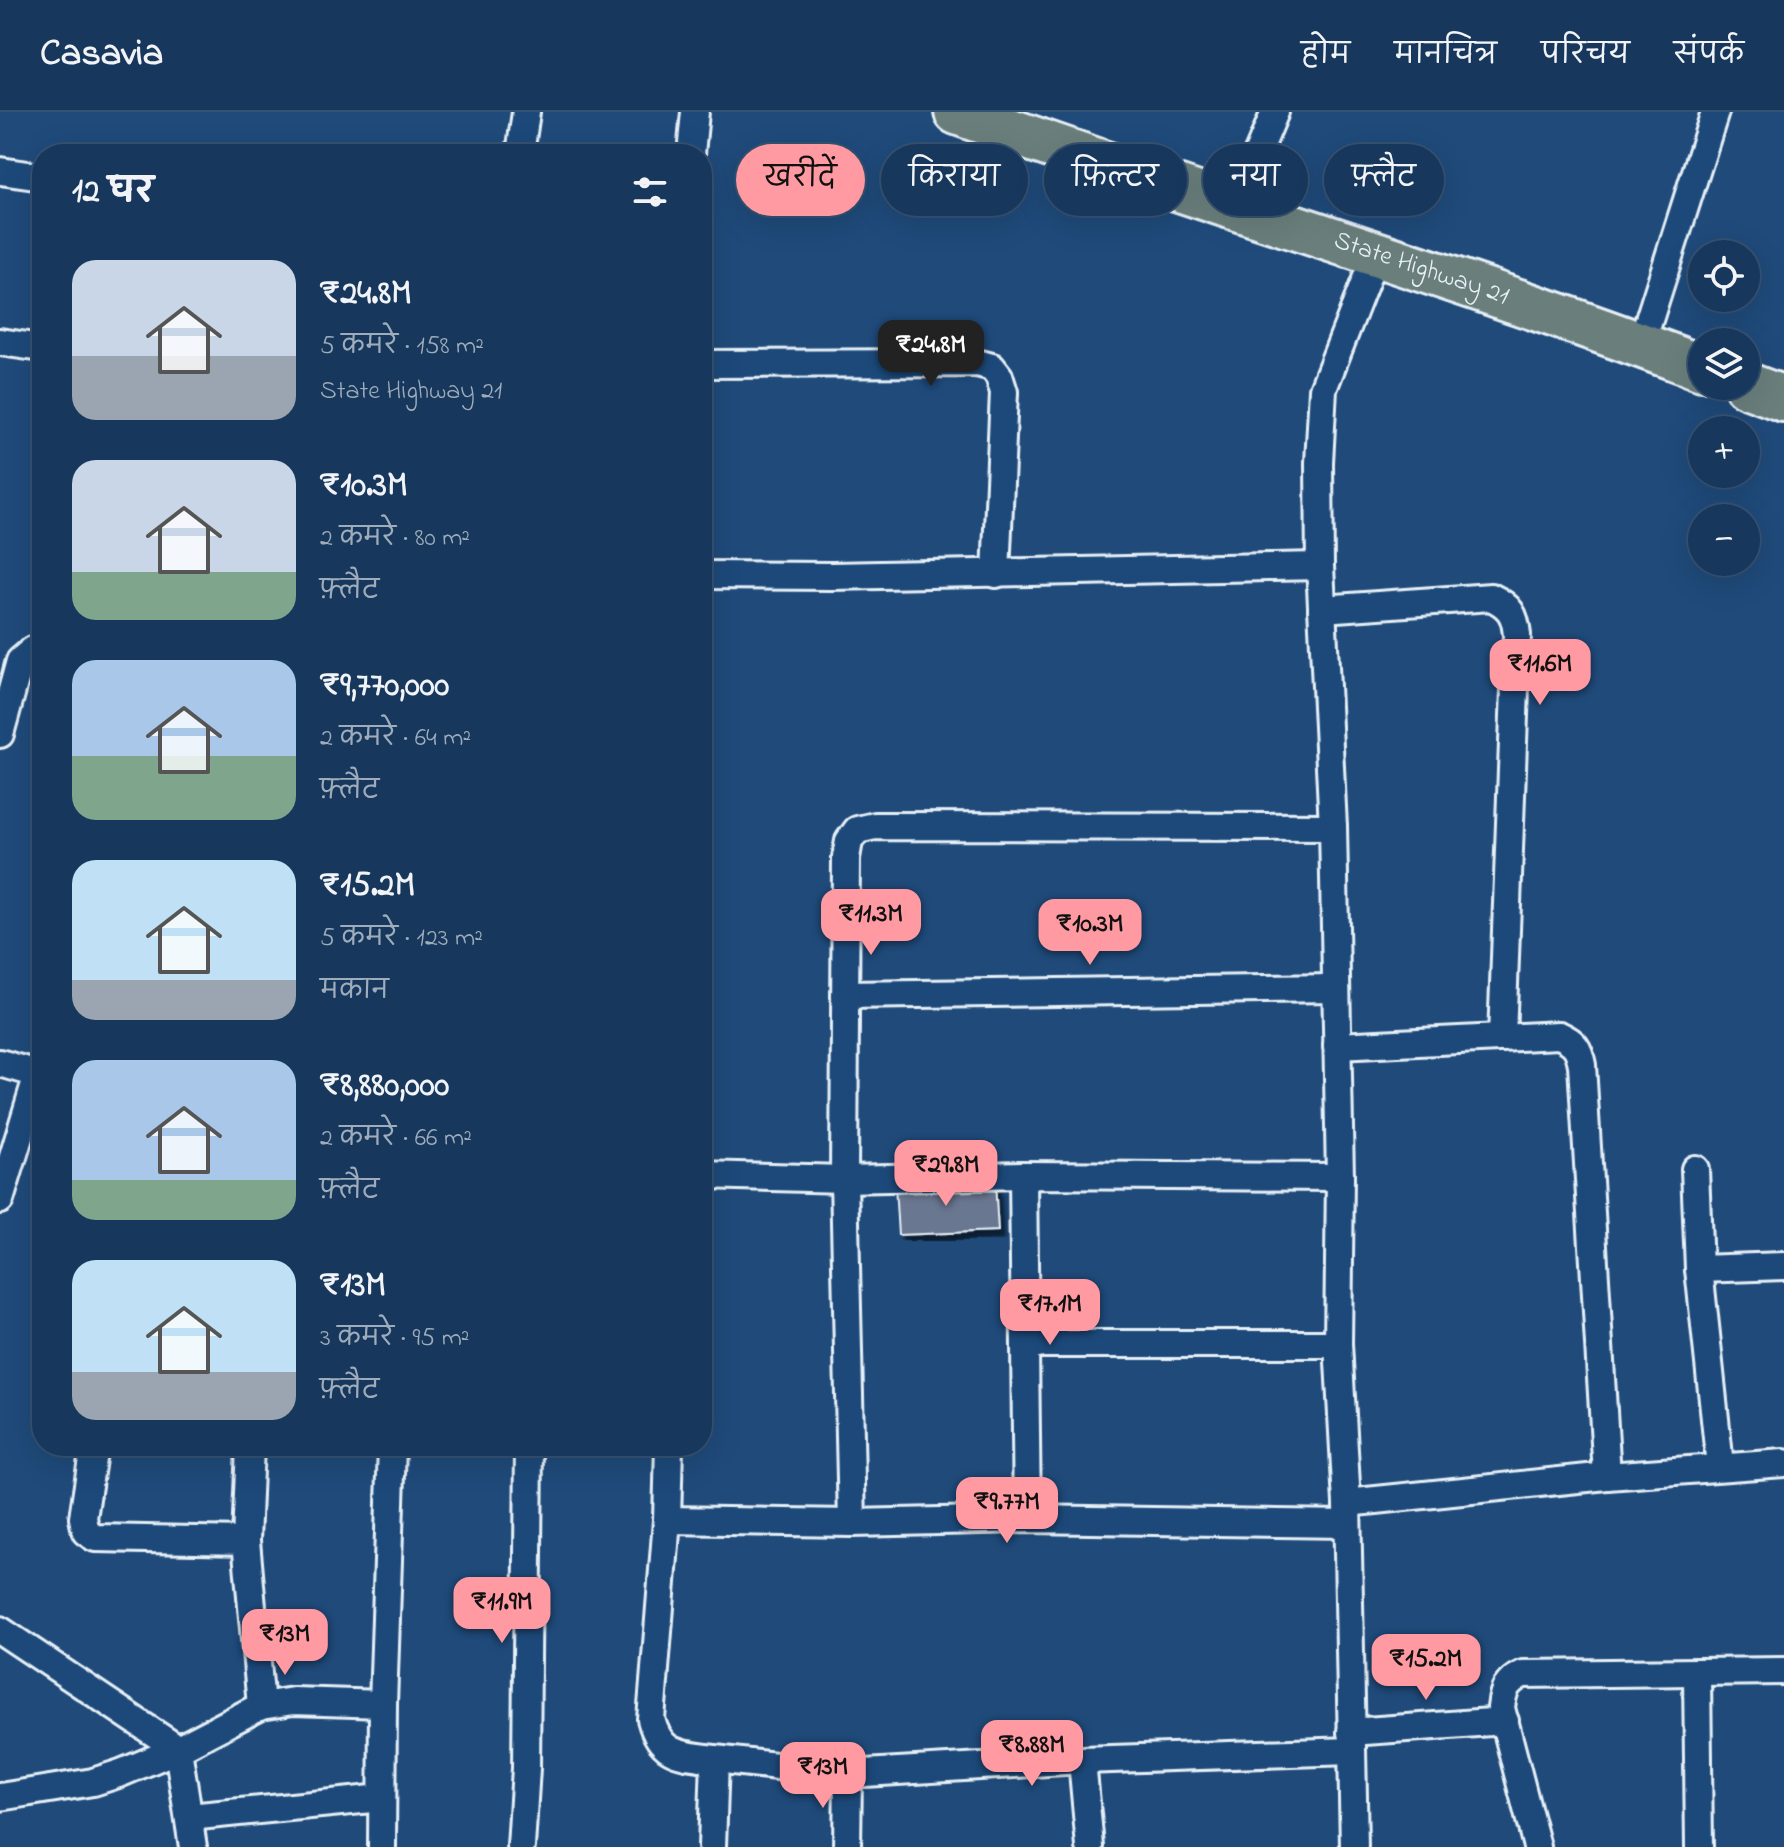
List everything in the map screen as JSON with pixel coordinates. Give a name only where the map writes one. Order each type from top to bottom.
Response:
[{"type":"highway","name":"State Highway 21","points":[[957,112],[1203,196]]},
{"type":"highway","name":"State Highway 21","points":[[1262,216],[1688,363]]},
{"type":"highway","points":[[1760,390],[1784,399]]},
{"type":"street","points":[[521,144],[526,112]]},
{"type":"street","points":[[692,144],[695,112]]},
{"type":"street","points":[[1262,144],[1275,112]]},
{"type":"street","points":[[1641,345],[1715,112]]},
{"type":"street","points":[[0,171],[32,176]]},
{"type":"street","points":[[1354,1847],[1347,1514],[1338,1344],[1340,1177],[1333,827],[1320,566],[1319,463],[1323,389],[1376,254]]},
{"type":"street","points":[[0,342],[32,347]]},
{"type":"street","points":[[712,364],[977,363],[992,367],[999,376],[1004,392],[996,574]]},
{"type":"street","points":[[712,575],[996,574],[1320,566]]},
{"type":"street","points":[[1322,609],[1491,597],[1508,605],[1515,619],[1517,635],[1502,1038]]},
{"type":"street","points":[[0,734],[20,661],[32,651]]},
{"type":"street","points":[[852,1523],[844,1179],[846,858],[849,841],[857,830],[875,826],[1333,827]]},
{"type":"street","points":[[845,995],[1336,988]]},
{"type":"street","points":[[1337,1046],[1559,1035],[1574,1041],[1580,1051],[1607,1476]]},
{"type":"street","points":[[0,1063],[32,1068]]},
{"type":"street","points":[[0,1200],[32,1099]]},
{"type":"street","points":[[1695,1169],[1699,1269],[1720,1466]]},
{"type":"street","points":[[712,1175],[844,1179],[1023,1175],[1340,1177]]},
{"type":"street","points":[[1023,1175],[1027,1519]]},
{"type":"street","points":[[1699,1269],[1784,1266]]},
{"type":"street","points":[[1025,1344],[1338,1344]]},
{"type":"street","points":[[92,1456],[83,1518],[86,1532],[95,1538],[246,1541]]},
{"type":"street","points":[[250,1456],[246,1541],[261,1706]]},
{"type":"street","points":[[382,1847],[383,1704],[392,1456]]},
{"type":"street","points":[[521,1847],[526,1768],[529,1456]]},
{"type":"street","points":[[669,1456],[667,1520],[651,1719],[662,1745],[674,1753],[848,1774],[1351,1742],[1505,1721]]},
{"type":"street","points":[[667,1520],[852,1523],[1347,1514],[1607,1476],[1784,1463]]},
{"type":"street","points":[[0,1630],[178,1749],[193,1847]]},
{"type":"street","points":[[1537,1847],[1501,1708],[1503,1692],[1509,1681],[1523,1674],[1784,1671]]},
{"type":"street","points":[[1697,1674],[1699,1847]]},
{"type":"street","points":[[0,1797],[93,1782],[121,1773],[178,1749],[261,1706],[293,1701],[383,1704]]},
{"type":"street","points":[[712,1847],[715,1759]]},
{"type":"street","points":[[1082,1760],[1090,1847]]},
{"type":"street","points":[[847,1847],[848,1774]]},
{"type":"street","points":[[189,1817],[382,1798]]},
{"type":"building","points":[[995,1182],[998,1231],[898,1235],[895,1186]]}]
